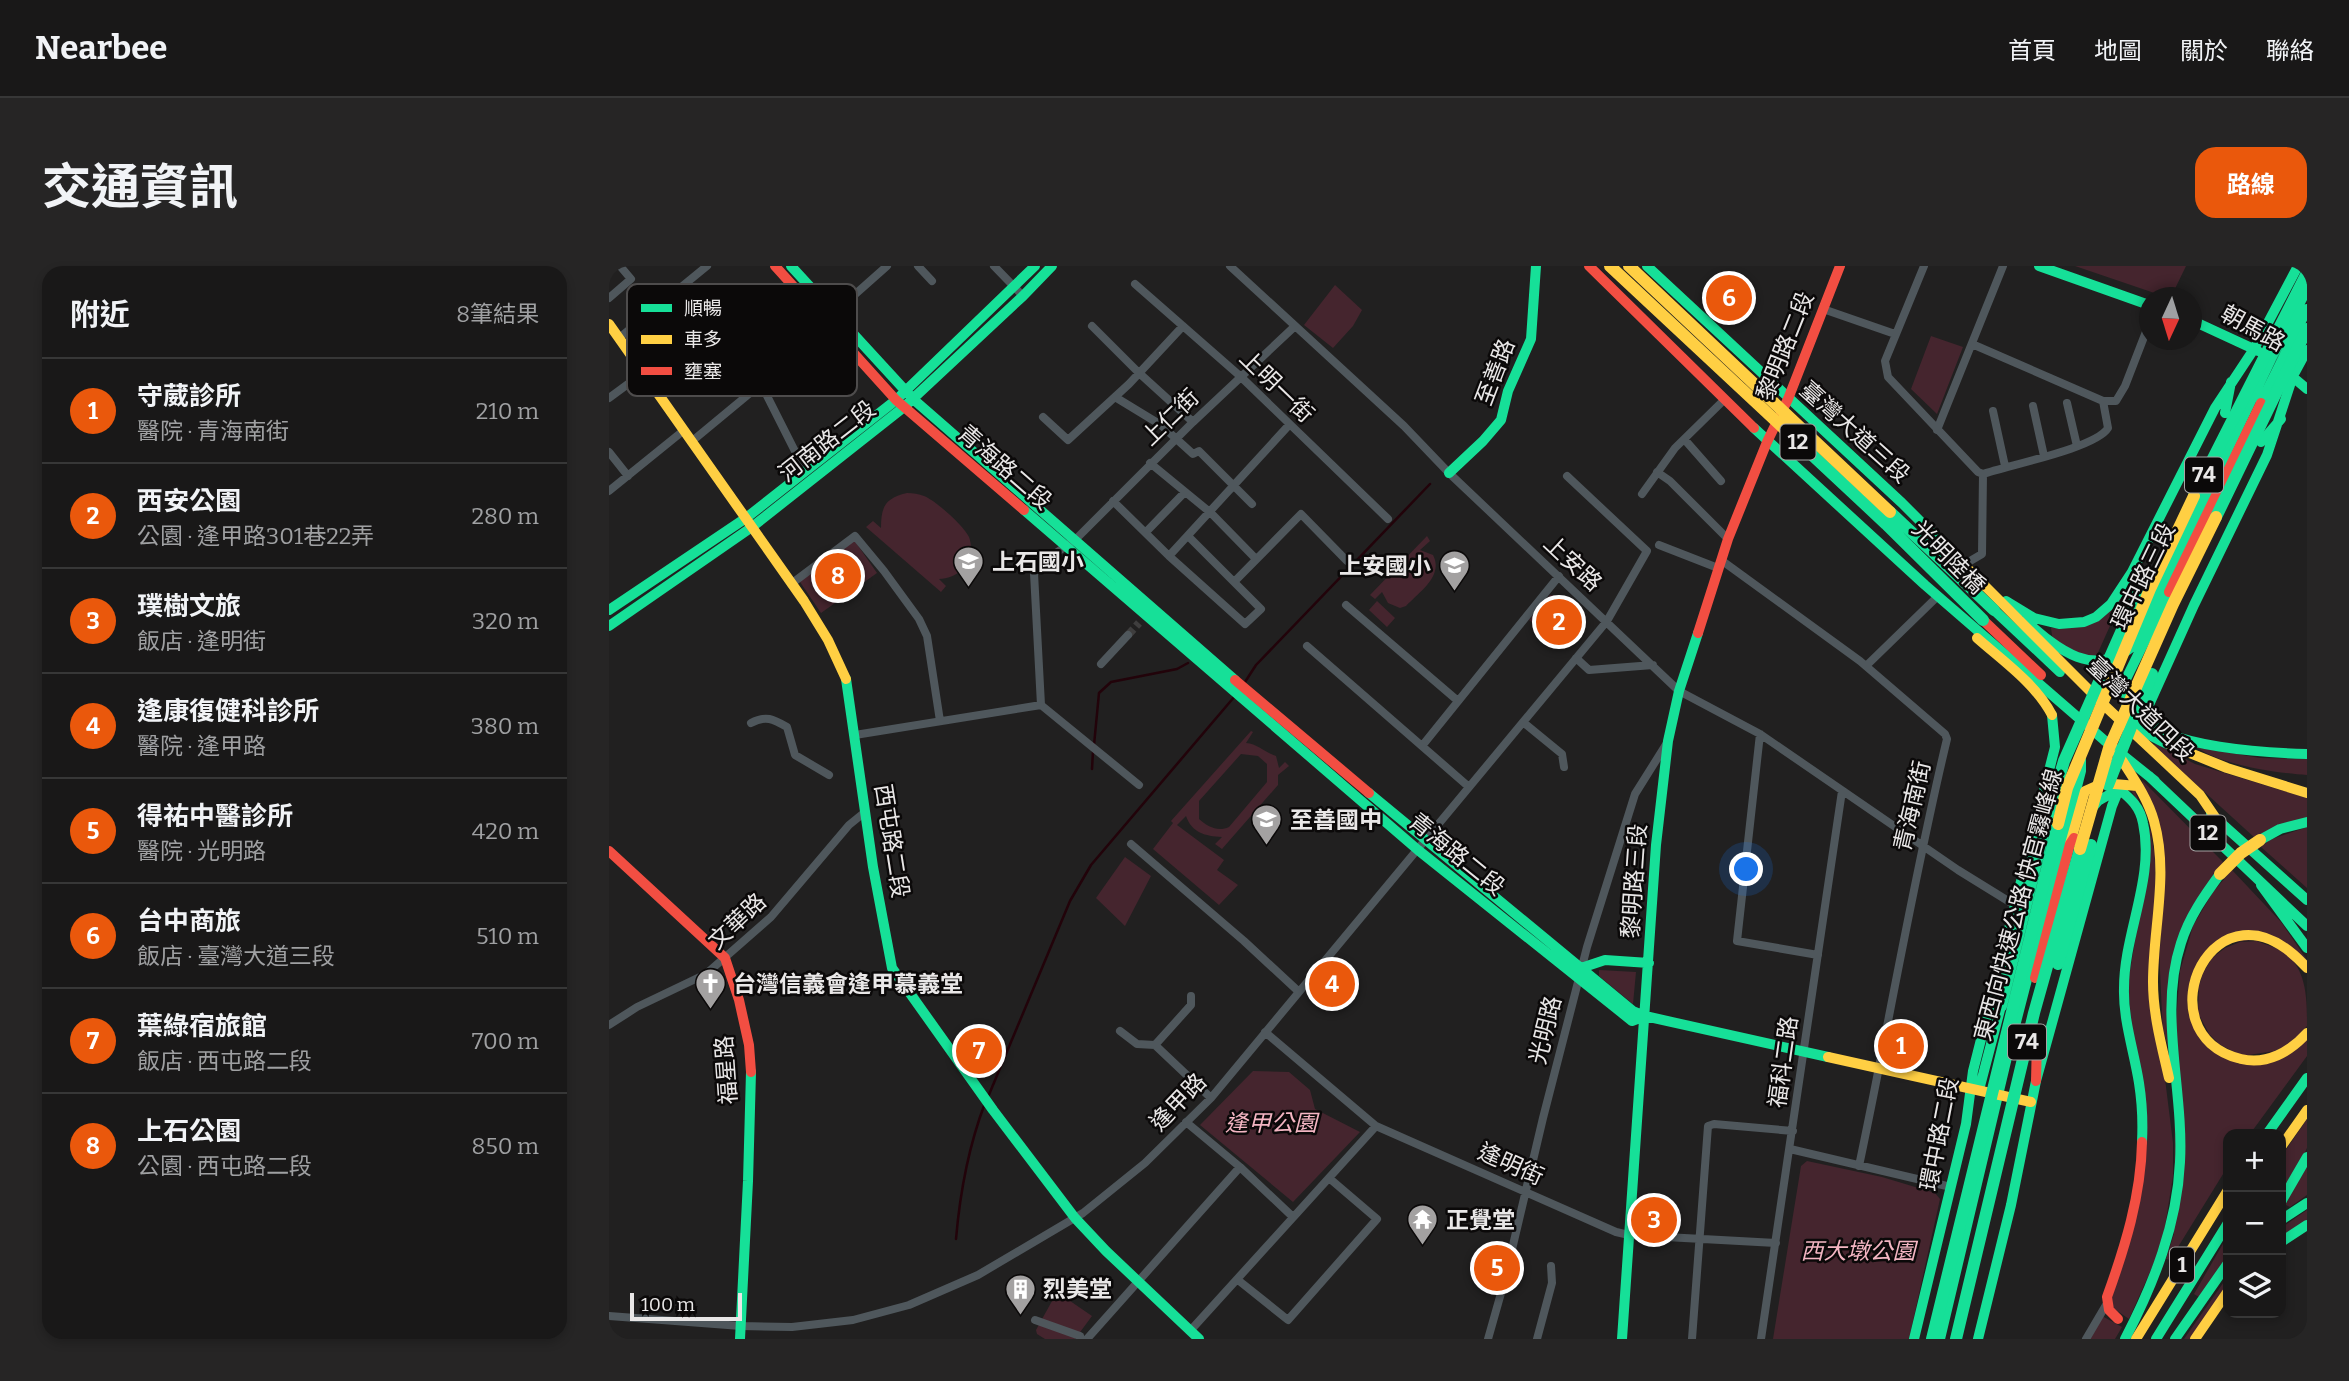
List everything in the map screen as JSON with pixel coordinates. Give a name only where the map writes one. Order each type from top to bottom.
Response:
[{"type":"main road","name":"青海路二段","points":[[775,266],[792,284]]},
{"type":"main road","name":"青海路二段","points":[[791,266],[807,284]]},
{"type":"main road","name":"河南路二段","points":[[1019,292],[1035,266]]},
{"type":"main road","name":"河南路二段","points":[[609,626],[749,522],[904,400],[1019,292],[1052,266]]},
{"type":"main road","name":"至善路","points":[[1449,473],[1483,441],[1500,420],[1508,391],[1531,339],[1537,266]]},
{"type":"main road","name":"12","points":[[1589,266],[1767,442],[1937,596],[2063,700]]},
{"type":"main road","name":"12","points":[[1608,266],[1617,291]]},
{"type":"main road","name":"光明陸橋","points":[[1608,266],[1886,524],[2063,700]]},
{"type":"main road","name":"光明陸橋","points":[[1629,266],[2071,682]]},
{"type":"main road","name":"臺灣大道三段","points":[[1647,266],[1787,399],[1902,503],[2032,632]]},
{"type":"main road","name":"黎明路二段","points":[[1767,442],[1840,266]]},
{"type":"main road","points":[[2039,266],[2139,301]]},
{"type":"main road","name":"環中路三段","points":[[1965,564],[2018,610],[2033,618],[2059,624],[2084,622],[2096,617],[2111,604],[2132,572],[2215,408],[2254,349],[2298,266]]},
{"type":"main road","name":"東西向快速公路 快官霧峰線","points":[[1932,1339],[2067,788],[2150,590],[2208,466],[2307,273]]},
{"type":"main road","name":"環中路三段","points":[[1965,564],[2060,651],[2072,658],[2091,661],[2126,653],[2135,644],[2165,590],[2275,362],[2307,289]]},
{"type":"main road","name":"環中路三段","points":[[2275,362],[2307,309]]},
{"type":"main road","name":"西屯路二段","points":[[609,324],[627,350]]},
{"type":"main road","name":"朝馬路","points":[[2202,325],[2254,349],[2275,362],[2307,389]]},
{"type":"main road","name":"東西向快速公路 快官霧峰線","points":[[1958,1339],[1980,1235],[2034,1013],[2114,751],[2173,604],[2307,329]]},
{"type":"main road","name":"青海路二段","points":[[857,342],[904,400]]},
{"type":"main road","points":[[2307,350],[2293,376],[2267,455],[2144,716],[2150,724],[2186,739],[2273,753],[2307,754]]},
{"type":"main road","name":"青海路二段","points":[[857,351],[904,400],[1421,845],[1579,974],[1632,1021],[1645,1017],[2031,1102]]},
{"type":"main road","name":"朝馬路","points":[[2293,376],[2307,378]]},
{"type":"main road","name":"74","points":[[1976,1089],[2001,1006],[2045,826],[2064,761],[2143,583],[2225,412],[2231,382]]},
{"type":"main road","name":"西屯路二段","points":[[659,396],[825,633],[839,660],[847,681],[865,813],[892,968],[980,1093],[1075,1218]]},
{"type":"main road","name":"河南路二段","points":[[609,610],[749,522],[805,471],[904,400]]},
{"type":"main road","name":"74","points":[[2036,1081],[2036,1039],[2113,771],[2183,605],[2261,442],[2281,419]]},
{"type":"main road","name":"黎明路三段","points":[[1622,1339],[1656,845],[1668,741],[1679,691],[1728,539],[1767,442]]},
{"type":"main road","name":"青海路二段","points":[[1071,543],[1143,619],[1229,680]]},
{"type":"main road","points":[[2132,572],[2194,605]]},
{"type":"main road","points":[[2165,590],[2126,679],[2123,694],[2125,708],[2139,729],[2178,749]]},
{"type":"main road","points":[[1942,1339],[2066,843],[2081,771],[2081,747],[2073,719],[1950,607]]},
{"type":"main road","name":"環中路二段","points":[[1914,1339],[1969,1108],[1976,1089],[1973,1071],[2013,904],[2055,747],[2052,713],[2043,700],[1973,634],[1950,607]]},
{"type":"main road","name":"臺灣大道四段","points":[[2032,632],[2200,795],[2217,820]]},
{"type":"main road","name":"74","points":[[2101,678],[2103,702]]},
{"type":"main road","name":"臺灣大道四段","points":[[2071,682],[2217,820],[2307,900]]},
{"type":"main road","name":"臺灣大道四段","points":[[2063,700],[2114,751],[2155,781]]},
{"type":"main road","name":"臺灣大道四段","points":[[2063,700],[2155,781],[2307,926]]},
{"type":"main road","points":[[2136,715],[2125,723],[2178,749],[2227,768],[2307,793]]},
{"type":"main road","points":[[2114,751],[2153,817],[2159,844],[2160,884],[2153,996],[2171,1086],[2180,1162]]},
{"type":"main road","name":"74","points":[[2113,771],[2114,751]]},
{"type":"main road","name":"74","points":[[2057,786],[2077,765]]},
{"type":"main road","points":[[2227,768],[2307,783]]},
{"type":"main road","points":[[2066,843],[2085,791],[2091,786],[2116,783],[2137,786]]},
{"type":"main road","points":[[2066,843],[2098,801],[2119,789]]},
{"type":"main road","points":[[1978,1339],[2011,1205],[2036,1081],[2119,789]]},
{"type":"main road","points":[[2118,1318],[2109,1311],[2106,1305],[2107,1297],[2129,1235],[2139,1196],[2143,1142],[2141,1099],[2127,1027],[2123,976],[2143,875],[2146,838],[2137,804],[2130,794],[2119,789]]},
{"type":"main road","points":[[2125,1339],[2149,1291],[2168,1242],[2174,1212],[2181,1129],[2171,1018],[2173,973],[2191,916],[2208,888],[2241,853],[2280,829],[2307,822]]},
{"type":"main road","points":[[2032,834],[2100,852]]},
{"type":"main road","name":"福星路","points":[[609,851],[725,958],[739,1000],[751,1060],[741,1333]]},
{"type":"main road","points":[[2261,885],[2307,948]]},
{"type":"main road","points":[[2307,968],[2274,940],[2253,935],[2231,938],[2213,949],[2200,966],[2195,980],[2193,1006],[2196,1023],[2204,1038],[2217,1049],[2240,1059],[2256,1061],[2279,1055],[2293,1048],[2307,1033]]},
{"type":"main road","points":[[1579,974],[1605,960],[1649,963]]},
{"type":"main road","points":[[2271,1129],[2307,1078]]},
{"type":"main road","points":[[2286,1140],[2307,1110]]},
{"type":"main road","points":[[2286,1193],[2307,1157]]},
{"type":"main road","name":"1","points":[[2136,1339],[2227,1192]]},
{"type":"main road","points":[[2286,1217],[2307,1202]]},
{"type":"main road","points":[[1075,1218],[1195,1335]]},
{"type":"main road","points":[[2286,1239],[2307,1225]]},
{"type":"main road","name":"1","points":[[2156,1339],[2223,1231]]},
{"type":"main road","name":"74","points":[[1925,1339],[1950,1263]]},
{"type":"main road","points":[[2175,1339],[2223,1271]]},
{"type":"main road","points":[[2195,1339],[2223,1298]]},
{"type":"street","points":[[609,298],[631,279],[620,266]]},
{"type":"street","points":[[685,284],[707,266]]},
{"type":"street","points":[[857,293],[887,266]]},
{"type":"street","points":[[918,266],[932,281]]},
{"type":"street","points":[[994,266],[1019,292]]},
{"type":"street","name":"上安路","points":[[1230,266],[1404,426],[1449,473],[1679,691],[1760,734],[1921,846],[2013,904]]},
{"type":"street","points":[[1924,266],[1885,361],[1888,377],[1978,472],[1983,474],[2044,456],[2104,434],[2108,428],[2103,401]]},
{"type":"street","points":[[1937,430],[2003,266]]},
{"type":"street","name":"上明一街","points":[[1135,284],[1240,376],[1388,519]]},
{"type":"street","points":[[1823,309],[1895,334]]},
{"type":"street","points":[[1092,326],[1192,422]]},
{"type":"street","points":[[1043,416],[1068,440],[1115,397],[1183,326]]},
{"type":"street","name":"上仁街","points":[[1041,705],[1034,573],[1071,543],[1175,438],[1294,327]]},
{"type":"street","points":[[619,338],[627,332]]},
{"type":"street","points":[[1972,344],[2103,401],[2116,401],[2140,350]]},
{"type":"street","points":[[609,398],[627,385]]},
{"type":"street","points":[[609,491],[744,396]]},
{"type":"street","points":[[767,396],[805,471]]},
{"type":"street","points":[[1115,397],[1161,425],[1193,454],[1199,451],[1252,504]]},
{"type":"street","points":[[1643,494],[1675,448],[1725,399]]},
{"type":"street","points":[[2067,403],[2077,446]]},
{"type":"street","points":[[2033,406],[2044,456]]},
{"type":"street","points":[[1993,411],[2005,466]]},
{"type":"street","points":[[1169,556],[1289,425]]},
{"type":"street","points":[[1685,440],[1721,481]]},
{"type":"street","points":[[609,452],[628,476]]},
{"type":"street","points":[[1150,463],[1211,513],[1256,559]]},
{"type":"street","points":[[1657,472],[1670,481],[1728,539]]},
{"type":"street","points":[[1965,564],[1982,554],[1983,474]]},
{"type":"street","name":"逢甲路","points":[[609,1316],[741,1333],[853,1320],[888,1312],[935,1295],[978,1275],[1075,1218],[1139,1168],[1211,1098],[1607,621],[1647,551],[1567,476]]},
{"type":"street","points":[[1146,532],[1184,493]]},
{"type":"street","points":[[1113,501],[1245,624],[1261,609],[1188,536]]},
{"type":"street","points":[[1234,582],[1301,514],[1347,561]]},
{"type":"street","points":[[791,584],[855,536],[891,580],[919,619],[927,636],[940,721]]},
{"type":"street","name":"青海南街","points":[[1660,545],[1720,564],[1866,666],[1945,734],[1947,739],[1921,846],[1859,1166]]},
{"type":"street","points":[[1422,746],[1559,576]]},
{"type":"street","points":[[1866,666],[1937,596]]},
{"type":"street","points":[[1346,605],[1458,701]]},
{"type":"street","points":[[1101,664],[1128,635]]},
{"type":"street","points":[[1307,646],[1469,787]]},
{"type":"street","points":[[1576,658],[1589,670],[1653,665]]},
{"type":"street","points":[[855,735],[1041,705],[1139,785]]},
{"type":"street","points":[[751,723],[770,717],[787,727],[795,755],[829,775]]},
{"type":"street","points":[[1523,722],[1562,754],[1564,767]]},
{"type":"street","points":[[1760,734],[1737,941],[1818,955]]},
{"type":"street","name":"光明路","points":[[1488,1339],[1579,974],[1635,794],[1668,741]]},
{"type":"street","name":"福科二路","points":[[1761,1339],[1842,791]]},
{"type":"street","name":"文華路","points":[[609,1025],[637,1007],[706,974],[771,918],[849,825],[865,813]]},
{"type":"street","points":[[1131,844],[1298,991]]},
{"type":"street","points":[[1155,1045],[1191,1005],[1191,996]]},
{"type":"street","points":[[1120,1031],[1137,1044],[1155,1045],[1211,1098]]},
{"type":"street","name":"逢明街","points":[[1265,1032],[1376,1126],[1616,1232],[1629,1235],[1776,1243]]},
{"type":"street","points":[[1186,1122],[1240,1167],[1293,1217]]},
{"type":"street","points":[[1692,1339],[1708,1126],[1714,1124],[1793,1131]]},
{"type":"street","points":[[1195,1335],[1238,1280],[1376,1126]]},
{"type":"street","points":[[1790,1149],[1951,1187]]},
{"type":"street","points":[[1035,1320],[1084,1338],[1240,1167]]},
{"type":"street","points":[[1238,1280],[1288,1320],[1377,1219],[1329,1178]]},
{"type":"street","points":[[1537,1339],[1552,1283],[1551,1266]]},
{"type":"street","points":[[2086,1339],[2106,1305]]},
{"type":"green space","points":[[2075,266],[2186,266],[2176,287],[2139,288]]},
{"type":"green space","points":[[1335,285],[1362,310],[1353,326],[1333,348],[1304,325]]},
{"type":"green space","points":[[1931,336],[1963,347],[1937,414],[1911,389]]},
{"type":"green space","points":[[907,493],[929,498],[955,520],[969,537],[969,560],[954,576],[939,579],[946,586],[941,592],[866,527],[873,521],[881,528],[883,509],[889,501]]},
{"type":"green space","points":[[1427,536],[1430,541],[1420,550],[1433,555],[1436,563],[1429,583],[1406,606],[1400,608],[1388,603],[1382,592],[1375,599],[1370,595]]},
{"type":"green space","points":[[854,540],[877,573],[821,613],[798,579]]},
{"type":"green space","points":[[1550,595],[1557,596],[1585,620],[1586,624],[1565,649],[1529,620]]},
{"type":"green space","points":[[2120,595],[2122,599],[2096,657],[2080,657],[2053,642],[2051,628],[2081,626]]},
{"type":"green space","points":[[1377,601],[1395,618],[1387,627],[1369,610]]},
{"type":"green space","points":[[1251,731],[1253,732],[1246,743],[1276,756],[1279,768],[1285,762],[1289,766],[1278,775],[1278,785],[1222,849],[1215,844],[1222,837],[1200,832],[1186,816],[1177,825],[1224,860],[1217,870],[1238,885],[1219,905],[1153,849],[1173,823],[1171,821]],"holes":[[[1241,754],[1258,756],[1267,764],[1267,782],[1229,827],[1213,828],[1199,819],[1199,801]]]},
{"type":"green space","points":[[2156,744],[2195,764],[2307,798],[2307,817],[2255,838],[2153,745]]},
{"type":"green space","points":[[2196,747],[2260,758],[2307,759],[2307,775],[2234,763],[2219,759]]},
{"type":"green space","points":[[2142,780],[2223,862],[2179,938],[2173,1065],[2156,1004],[2163,904]]},
{"type":"green space","points":[[2134,789],[2154,841],[2165,1079],[2173,1143],[2173,1176],[2162,1245],[2129,1319],[2113,1308],[2112,1298],[2144,1178],[2128,983],[2145,881],[2137,800],[2132,792]]},
{"type":"green space","points":[[2307,827],[2307,888],[2261,847],[2269,840]]},
{"type":"green space","points":[[1125,857],[1151,876],[1125,926],[1096,898]]},
{"type":"green space","points":[[2232,870],[2281,922],[2307,960],[2277,937],[2212,945],[2190,1014],[2238,1064],[2307,1039],[2307,1056],[2254,1129],[2223,1129],[2223,1174],[2170,1260],[2166,1259],[2174,1234],[2175,1035],[2180,971],[2193,926],[2213,892]]},
{"type":"green space","points":[[2257,941],[2287,954],[2299,969],[2306,996],[2307,1026],[2281,1050],[2242,1056],[2213,1041],[2198,1013],[2199,980],[2212,958],[2225,948],[2240,942]]},
{"type":"green space","points":[[1599,970],[1636,972],[1633,1004],[1599,976]]},
{"type":"green space","name":"逢甲公園","points":[[1253,1071],[1289,1072],[1310,1090],[1315,1109],[1360,1132],[1293,1202],[1200,1125]]},
{"type":"green space","points":[[2307,1119],[2307,1148],[2286,1187],[2286,1150]]},
{"type":"green space","name":"西大墩公園","points":[[1807,1161],[1882,1177],[1935,1193],[1940,1199],[1909,1339],[1773,1339],[1801,1166]]},
{"type":"green space","points":[[2307,1167],[2307,1195],[2290,1207],[2286,1205]]},
{"type":"green space","points":[[2307,1210],[2307,1222],[2286,1236],[2286,1225]]},
{"type":"green space","points":[[2223,1244],[2223,1263],[2199,1297],[2194,1294]]},
{"type":"green space","points":[[2223,1283],[2223,1295],[2192,1339],[2184,1339]]},
{"type":"green space","points":[[1057,1292],[1092,1316],[1075,1339],[1045,1339],[1037,1334],[1036,1330]]},
{"type":"green space","points":[[2102,1316],[2122,1327],[2115,1339],[2088,1339]]},
{"type":"waterway","points":[[1245,682],[1256,665],[1430,484]]},
{"type":"waterway","points":[[1094,745],[1099,693],[1111,682],[1177,669],[1188,663]]},
{"type":"waterway","points":[[988,1097],[1070,901],[1091,865],[1235,696]]},
{"type":"waterway","points":[[1092,769],[1093,751]]},
{"type":"waterway","points":[[956,1239],[966,1170],[985,1103]]},
{"type":"tunnel","points":[[1128,635],[1139,623]]},
{"type":"traffic: fast","points":[[791,266],[808,284]]},
{"type":"traffic: fast","points":[[609,610],[746,518],[896,400],[1035,266]]},
{"type":"traffic: fast","points":[[609,626],[752,527],[904,407],[1052,266]]},
{"type":"traffic: fast","points":[[1449,473],[1501,420],[1508,391],[1531,339],[1536,266]]},
{"type":"traffic: fast","points":[[1647,266],[1902,503],[1954,555]]},
{"type":"traffic: fast","points":[[2039,266],[2139,301]]},
{"type":"traffic: fast","points":[[2006,601],[2034,618],[2059,624],[2084,622],[2096,617],[2111,604],[2132,572],[2215,408],[2254,349],[2298,266]]},
{"type":"traffic: fast","points":[[2194,496],[2307,273]]},
{"type":"traffic: fast","points":[[2026,621],[2050,642],[2077,657],[2091,660],[2105,660],[2120,655],[2135,644],[2307,289]]},
{"type":"traffic: fast","points":[[2261,403],[2307,309]]},
{"type":"traffic: fast","points":[[2202,325],[2258,351]]},
{"type":"traffic: fast","points":[[2216,517],[2307,329]]},
{"type":"traffic: fast","points":[[857,338],[913,399],[1235,680]]},
{"type":"traffic: fast","points":[[2307,350],[2293,376],[2267,455],[2144,716],[2155,727],[2195,742],[2245,750],[2307,754]]},
{"type":"traffic: fast","points":[[2288,373],[2307,389]]},
{"type":"traffic: fast","points":[[2225,413],[2231,382]]},
{"type":"traffic: fast","points":[[2261,442],[2281,419]]},
{"type":"traffic: fast","points":[[1754,428],[1925,585],[2155,781]]},
{"type":"traffic: fast","points":[[1793,437],[1983,620]]},
{"type":"traffic: fast","points":[[1024,510],[1418,850],[1632,1021],[1645,1016]]},
{"type":"traffic: fast","points":[[1890,512],[1994,610]]},
{"type":"traffic: fast","points":[[2169,592],[2126,679],[2125,694],[2130,716],[2136,724],[2178,749]]},
{"type":"traffic: fast","points":[[2001,1006],[2045,826],[2064,761],[2138,594]]},
{"type":"traffic: fast","points":[[1994,610],[2060,672]]},
{"type":"traffic: fast","points":[[1622,1339],[1656,845],[1668,741],[1679,691],[1698,633]]},
{"type":"traffic: fast","points":[[2108,785],[2152,674]]},
{"type":"traffic: fast","points":[[846,679],[873,867],[892,968],[993,1110],[1075,1218],[1199,1339]]},
{"type":"traffic: fast","points":[[1914,1339],[1966,1124],[1973,1071],[2055,747],[2052,715]]},
{"type":"traffic: fast","points":[[1940,1339],[2008,1053],[2081,771],[2081,760]]},
{"type":"traffic: fast","points":[[2149,776],[2307,926]]},
{"type":"traffic: fast","points":[[2093,807],[2119,789]]},
{"type":"traffic: fast","points":[[2119,789],[2140,812],[2146,844],[2142,885],[2125,967],[2124,988],[2127,1024],[2140,1090],[2142,1142]]},
{"type":"traffic: fast","points":[[1978,1339],[2011,1205],[2036,1081],[2119,789]]},
{"type":"traffic: fast","points":[[1369,793],[1633,1011],[1645,1016],[1828,1057]]},
{"type":"traffic: fast","points":[[2211,814],[2307,900]]},
{"type":"traffic: fast","points":[[2260,840],[2280,829],[2307,822]]},
{"type":"traffic: fast","points":[[1932,1339],[2058,824]]},
{"type":"traffic: fast","points":[[2058,964],[2091,845]]},
{"type":"traffic: fast","points":[[1956,1339],[2034,1013],[2080,849]]},
{"type":"traffic: fast","points":[[2125,1339],[2162,1253],[2178,1185],[2180,1135],[2172,1024],[2175,970],[2188,924],[2220,874]]},
{"type":"traffic: fast","points":[[2261,885],[2307,948]]},
{"type":"traffic: fast","points":[[1581,968],[1605,960],[1649,963]]},
{"type":"traffic: fast","points":[[1979,1090],[2001,1006]]},
{"type":"traffic: fast","points":[[740,1339],[751,1072]]},
{"type":"traffic: fast","points":[[2271,1129],[2307,1078]]},
{"type":"traffic: fast","points":[[2286,1193],[2307,1157]]},
{"type":"traffic: fast","points":[[2286,1217],[2307,1203]]},
{"type":"traffic: fast","points":[[2286,1239],[2307,1225]]},
{"type":"traffic: fast","points":[[2156,1339],[2223,1231]]},
{"type":"traffic: fast","points":[[2175,1339],[2223,1270]]},
{"type":"traffic: slow","points":[[1610,266],[1793,437]]},
{"type":"traffic: slow","points":[[1629,266],[1890,512]]},
{"type":"traffic: slow","points":[[609,324],[627,350]]},
{"type":"traffic: slow","points":[[660,396],[804,601],[828,640],[846,679]]},
{"type":"traffic: slow","points":[[2058,824],[2067,788],[2150,589],[2194,496]]},
{"type":"traffic: slow","points":[[2080,849],[2109,748],[2173,604],[2216,517]]},
{"type":"traffic: slow","points":[[1954,555],[2105,706],[2200,795],[2217,820]]},
{"type":"traffic: slow","points":[[1977,638],[2028,683],[2052,715]]},
{"type":"traffic: slow","points":[[2170,745],[2227,768],[2307,793]]},
{"type":"traffic: slow","points":[[2118,754],[2147,803],[2158,841],[2160,881],[2153,994],[2169,1078]]},
{"type":"traffic: slow","points":[[2070,844],[2085,791],[2103,783],[2137,786]]},
{"type":"traffic: slow","points":[[2220,874],[2241,853],[2260,840]]},
{"type":"traffic: slow","points":[[2307,968],[2274,941],[2244,935],[2219,945],[2201,966],[2193,992],[2195,1020],[2211,1044],[2241,1059],[2260,1060],[2277,1055],[2293,1046],[2307,1033]]},
{"type":"traffic: slow","points":[[1828,1057],[2031,1102]]},
{"type":"traffic: slow","points":[[2286,1140],[2307,1110]]},
{"type":"traffic: slow","points":[[2136,1339],[2227,1192]]},
{"type":"traffic: slow","points":[[2195,1339],[2223,1298]]},
{"type":"traffic: jam","points":[[775,266],[791,284]]},
{"type":"traffic: jam","points":[[1589,266],[1754,428]]},
{"type":"traffic: jam","points":[[1698,633],[1728,539],[1767,442],[1788,399],[1840,266]]},
{"type":"traffic: jam","points":[[857,357],[896,400],[1024,510]]},
{"type":"traffic: jam","points":[[2169,592],[2261,403]]},
{"type":"traffic: jam","points":[[1983,620],[2041,675]]},
{"type":"traffic: jam","points":[[1235,680],[1369,793]]},
{"type":"traffic: jam","points":[[2035,978],[2070,844],[2074,838]]},
{"type":"traffic: jam","points":[[609,851],[725,958],[739,1000],[749,1045],[751,1072]]},
{"type":"traffic: jam","points":[[2036,1081],[2037,1039]]},
{"type":"traffic: jam","points":[[2118,1319],[2109,1310],[2107,1297],[2131,1221],[2139,1182],[2142,1142]]},
{"type":"place","name":"台中商旅","points":[[1729,298]]},
{"type":"place","name":"上石公園","points":[[838,576]]},
{"type":"place","name":"上石國小","points":[[969,589]]},
{"type":"place","name":"上安國小","points":[[1454,593]]},
{"type":"place","name":"西安公園","points":[[1559,622]]},
{"type":"place","name":"至善國中","points":[[1267,847]]},
{"type":"place","name":"逢康復健科診所","points":[[1332,984]]},
{"type":"place","name":"台灣信義會逢甲慕義堂","points":[[710,1011]]},
{"type":"place","name":"守葳診所","points":[[1901,1046]]},
{"type":"place","name":"葉綠宿旅館","points":[[979,1051]]},
{"type":"place","name":"璞樹文旅","points":[[1654,1220]]},
{"type":"place","name":"正覺堂","points":[[1423,1247]]},
{"type":"place","name":"得祐中醫診所","points":[[1497,1268]]},
{"type":"place","name":"烈美堂","points":[[1020,1316]]}]
